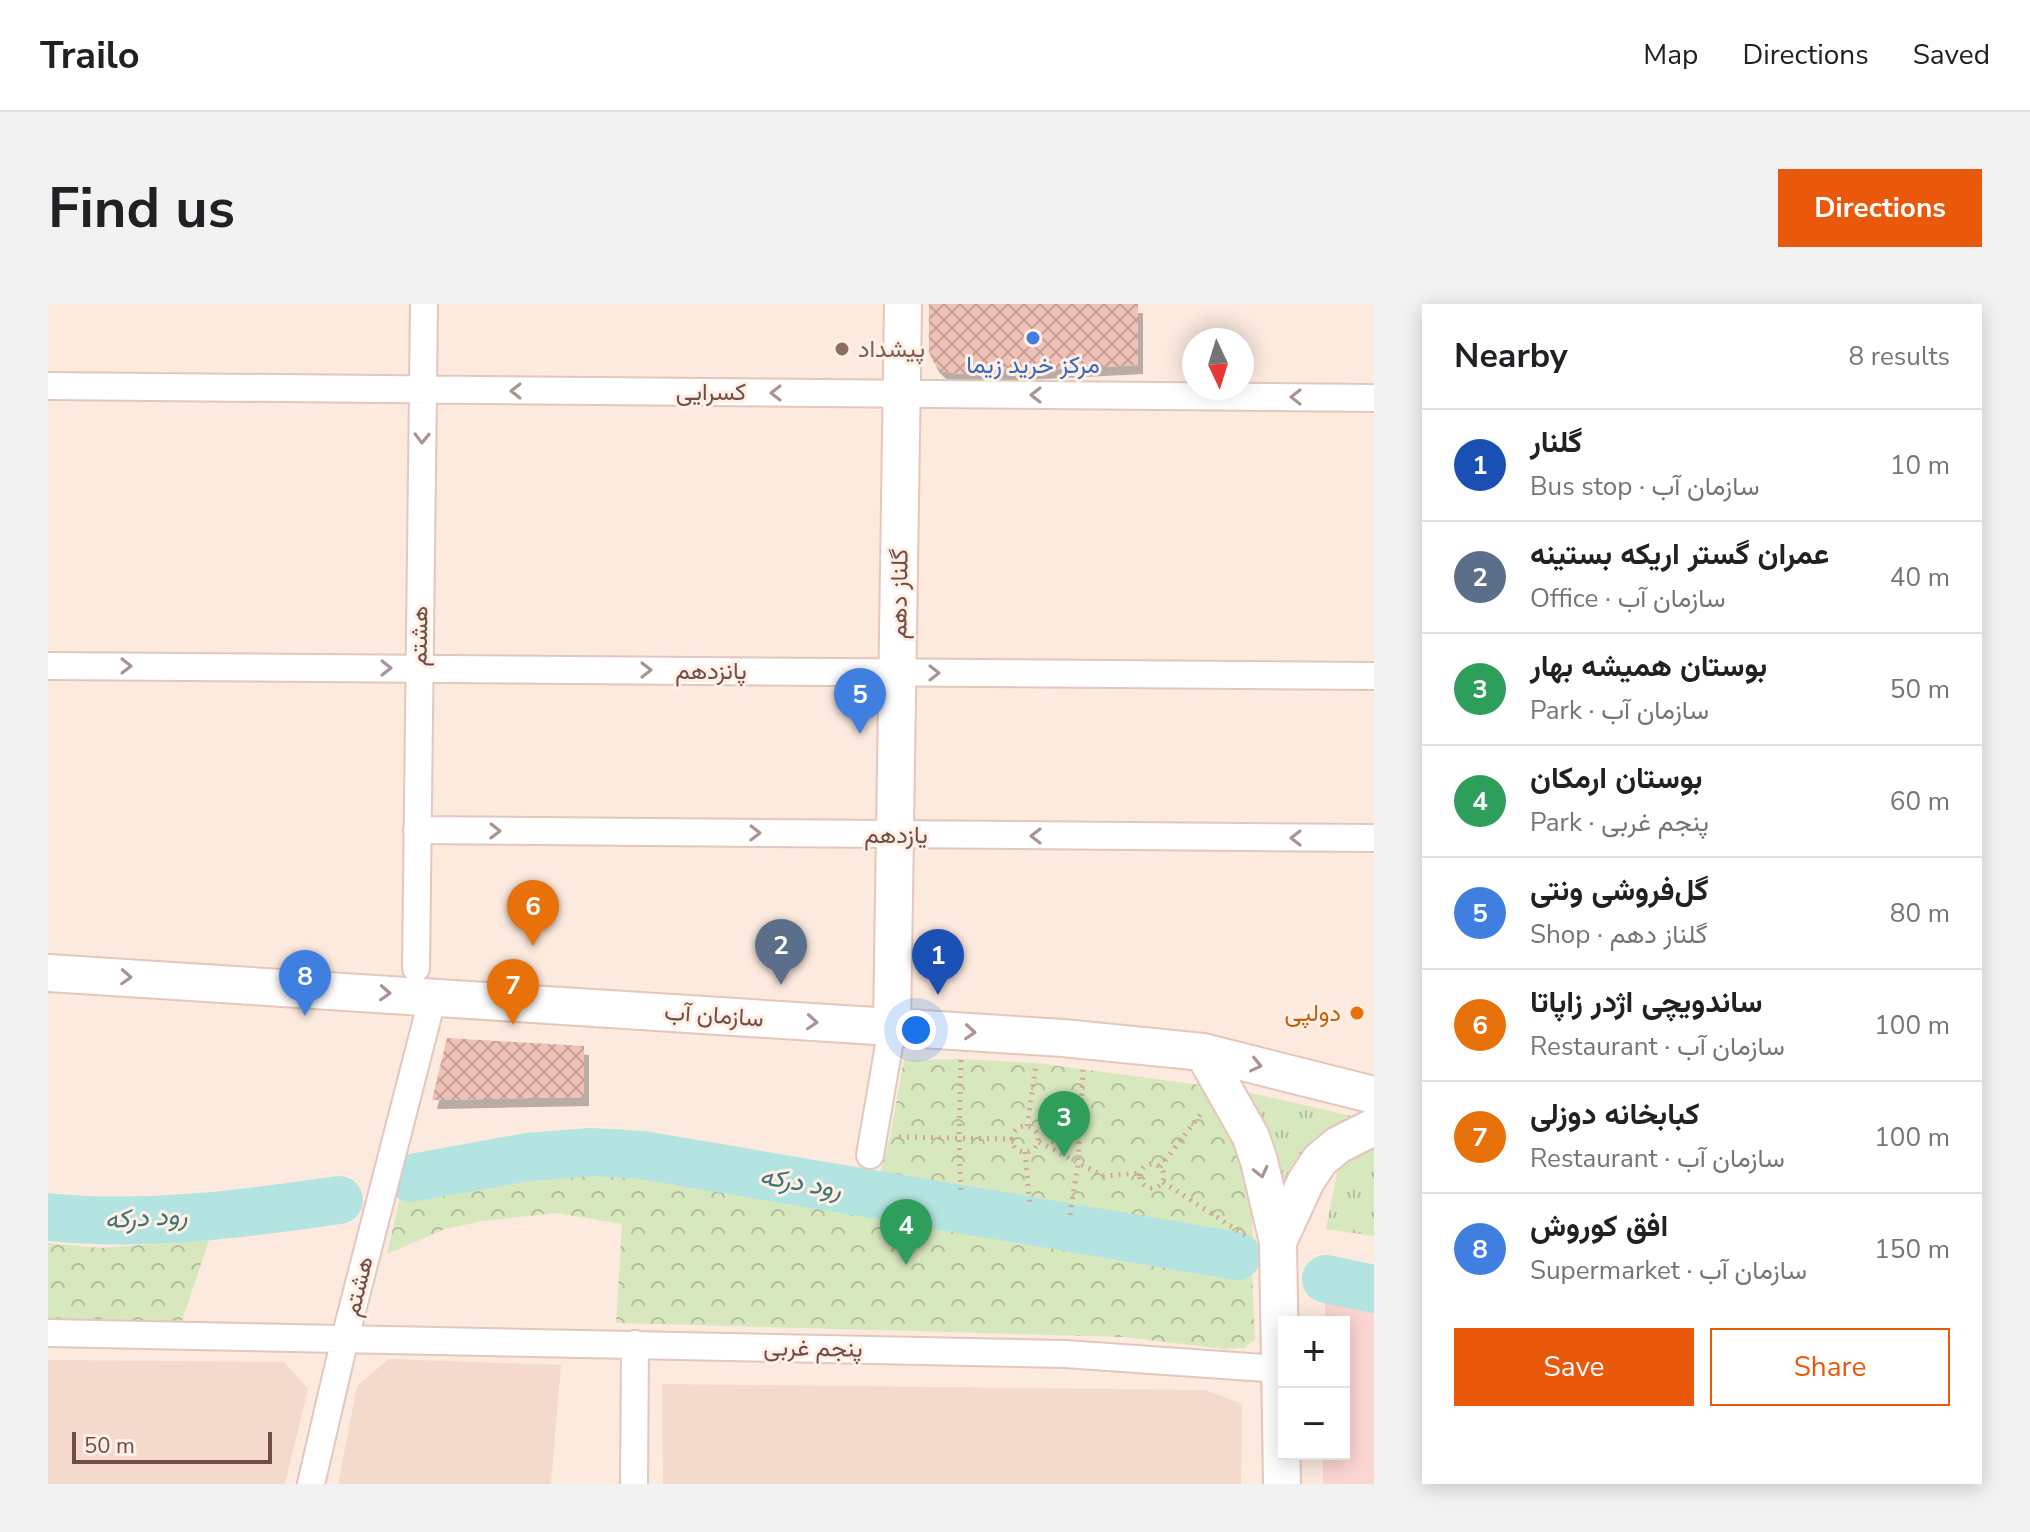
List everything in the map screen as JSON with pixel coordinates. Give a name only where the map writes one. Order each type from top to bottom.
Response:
[{"type":"street","name":"هشتم","points":[[311,1484],[424,982],[417,830],[424,304]]},
{"type":"street","name":"گلناز دهم","points":[[892,1028],[903,304]]},
{"type":"street","name":"کسرایی","points":[[48,386],[1374,398]]},
{"type":"street","name":"پانزدهم","points":[[48,666],[1374,676]]},
{"type":"street","name":"یازدهم","points":[[417,830],[1374,838]]},
{"type":"street","name":"سازمان آب","points":[[48,973],[424,982],[892,1028],[1063,1038],[1203,1052],[1374,1095]]},
{"type":"street","points":[[870,1155],[892,1028]]},
{"type":"street","points":[[1203,1052],[1251,1137],[1259,1161],[1278,1242],[1279,1316]]},
{"type":"street","points":[[1278,1242],[1306,1181],[1320,1160],[1338,1145],[1374,1127]]},
{"type":"street","name":"پنجم غربی","points":[[48,1333],[1065,1354],[1278,1369]]},
{"type":"street","points":[[634,1484],[635,1344]]},
{"type":"street","points":[[1280,1388],[1282,1484]]},
{"type":"path","points":[[961,1059],[961,1195]]},
{"type":"path","points":[[1027,1126],[1036,1063]]},
{"type":"path","points":[[1070,1215],[1078,1164],[1083,1069]]},
{"type":"path","points":[[1160,1167],[1204,1109]]},
{"type":"path","points":[[1039,1142],[1034,1149],[1025,1152],[1014,1147],[1012,1139],[1015,1131],[1027,1126],[1035,1130],[1039,1142],[1103,1176],[1140,1173],[1149,1164],[1160,1167],[1164,1174],[1163,1182],[1153,1189],[1145,1187],[1140,1181],[1140,1173]]},
{"type":"path","points":[[890,1137],[1012,1139]]},
{"type":"path","points":[[1025,1152],[1030,1207]]},
{"type":"path","points":[[1163,1182],[1253,1240],[1278,1242]]},
{"type":"shaded area","points":[[1325,1296],[1374,1309],[1374,1484],[1323,1484],[1323,1460],[1350,1460],[1350,1316],[1325,1316]]},
{"type":"shaded area","points":[[389,1359],[561,1365],[551,1484],[338,1484],[357,1386]]},
{"type":"shaded area","points":[[48,1360],[284,1362],[308,1389],[285,1484],[48,1484]]},
{"type":"shaded area","points":[[662,1384],[1206,1390],[1242,1404],[1241,1484],[663,1484]]},
{"type":"green space","points":[[904,1060],[1036,1063],[1200,1085],[1236,1130],[1250,1178],[1253,1240],[1238,1245],[878,1181],[890,1137]]},
{"type":"green space","points":[[1243,1091],[1356,1117],[1281,1213]]},
{"type":"green space","points":[[1374,1148],[1374,1236],[1326,1229],[1338,1168]]},
{"type":"green space","points":[[633,1166],[1252,1275],[1255,1339],[1244,1348],[1225,1349],[1123,1337],[616,1323],[622,1224],[556,1213],[483,1221],[445,1229],[387,1254],[400,1197],[425,1187],[483,1173]]},
{"type":"green space","points":[[209,1240],[181,1324],[48,1320],[48,1243],[101,1248]]},
{"type":"building","name":"مرکز خرید زیما","points":[[929,304],[1138,304],[1138,365],[960,374],[942,371],[929,352]]},
{"type":"building","points":[[447,1038],[584,1046],[584,1097],[432,1100]]},
{"type":"waterway","name":"رود درکه","points":[[411,1178],[528,1157],[591,1152],[642,1155],[1237,1256]]},
{"type":"waterway","name":"رود درکه","points":[[48,1217],[157,1220],[339,1200]]},
{"type":"waterway","name":"رود درکه","points":[[1326,1279],[1374,1289]]},
{"type":"place","name":"مرکز خرید زیما","points":[[1033,338]]},
{"type":"place","name":"پیشداد","points":[[842,349]]},
{"type":"place","name":"گل‌فروشی ونتی","points":[[860,734]]},
{"type":"place","name":"ساندویچی اژدر زاپاتا","points":[[533,946]]},
{"type":"place","name":"عمران گستر اریکه بستینه","points":[[781,985]]},
{"type":"place","name":"گلنار","points":[[938,995]]},
{"type":"place","name":"دولپی","points":[[1357,1013]]},
{"type":"place","name":"افق کوروش","points":[[305,1016]]},
{"type":"place","name":"کبابخانه دوزلی","points":[[513,1025]]},
{"type":"place","name":"بوستان همیشه بهار","points":[[1064,1157]]},
{"type":"place","name":"بوستان ارمکان","points":[[906,1265]]}]
